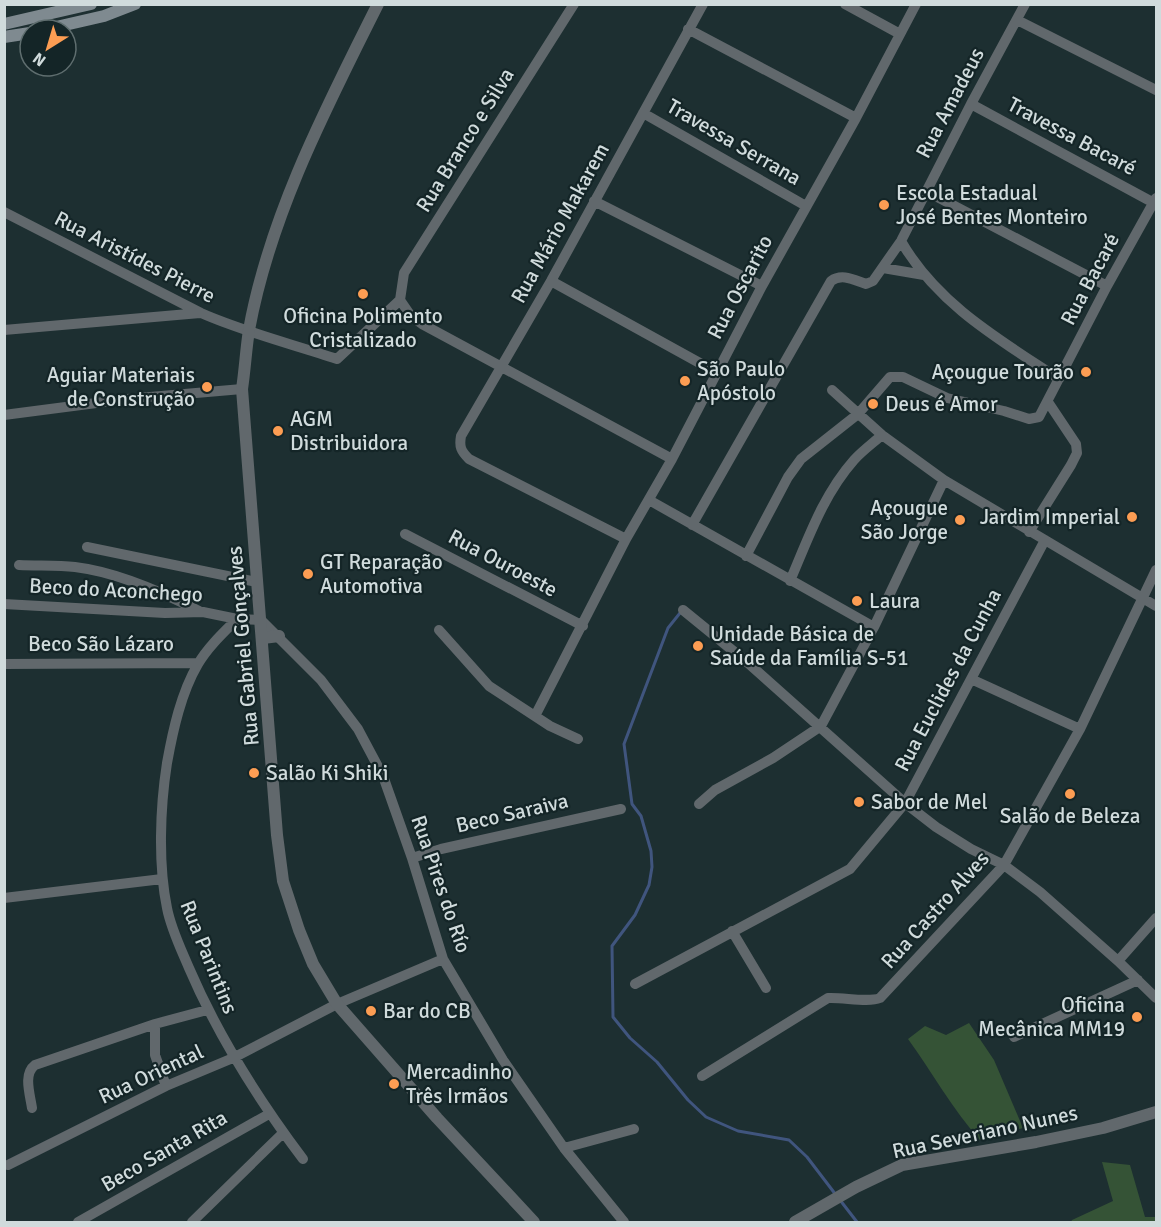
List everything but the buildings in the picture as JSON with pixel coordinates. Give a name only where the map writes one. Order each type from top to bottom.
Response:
[{"type":"main road","points":[[4,24],[91,4]]},
{"type":"main road","points":[[78,22],[104,16],[135,4]]},
{"type":"street","name":"Rua Gabriel Gonçalves","points":[[378,4],[305,156],[262,277],[249,330],[242,389],[263,638],[276,835],[283,881],[302,939],[337,1004],[437,1118],[534,1222]]},
{"type":"street","name":"Rua Branco e Silva","points":[[400,300],[404,273],[574,4]]},
{"type":"street","name":"Rua Mário Makarem","points":[[626,538],[469,459],[462,452],[461,436],[551,281],[703,4]]},
{"type":"street","points":[[845,4],[900,33]]},
{"type":"street","name":"Rua Oscarito","points":[[535,716],[626,538],[672,459],[762,286],[856,118],[916,4]]},
{"type":"street","name":"Rua Amadeus","points":[[692,525],[831,281],[844,277],[866,284],[873,280],[883,268],[901,242],[1024,4]]},
{"type":"street","points":[[1017,20],[1156,90]]},
{"type":"street","points":[[688,29],[856,118]]},
{"type":"street","name":"Travessa Bacaré","points":[[971,104],[1155,200]]},
{"type":"street","name":"Travessa Serrana","points":[[643,113],[806,206]]},
{"type":"street","points":[[926,191],[1107,286]]},
{"type":"street","name":"Rua Bacaré","points":[[1048,402],[1107,286],[1155,200]]},
{"type":"street","points":[[594,201],[762,286]]},
{"type":"street","name":"Rua Aristídes Pierre","points":[[4,212],[201,313],[234,327],[337,359],[400,300]]},
{"type":"street","points":[[901,242],[924,275],[960,310],[1002,342],[1059,379]]},
{"type":"street","points":[[883,268],[924,275]]},
{"type":"street","points":[[551,281],[716,372]]},
{"type":"street","points":[[400,300],[411,316],[422,324],[502,365],[672,459]]},
{"type":"street","points":[[4,330],[201,313]]},
{"type":"street","points":[[746,556],[788,477],[801,459],[858,414],[890,377],[896,376],[947,398],[1029,419],[1039,417],[1048,402],[1076,444],[1077,453],[1029,532]]},
{"type":"street","points":[[4,415],[128,399],[242,389]]},
{"type":"street","points":[[832,390],[882,435],[944,480],[1156,606]]},
{"type":"street","points":[[790,581],[817,516],[832,489],[855,459],[882,435]]},
{"type":"street","points":[[699,804],[715,790],[773,758],[821,726],[874,627],[944,480]]},
{"type":"street","points":[[649,501],[874,627]]},
{"type":"street","name":"Rua Ouroeste","points":[[405,534],[582,626]]},
{"type":"street","name":"Rua Euclides da Cunha","points":[[635,984],[732,931],[838,878],[850,869],[905,803],[1045,540]]},
{"type":"street","points":[[87,547],[257,582]]},
{"type":"street","points":[[19,565],[74,567],[97,571],[166,594],[202,612]]},
{"type":"street","name":"Rua Castro Alves","points":[[702,1076],[828,998],[845,997],[874,1001],[880,998],[1005,866],[1080,729],[1156,570]]},
{"type":"street","name":"Beco do Aconchego","points":[[4,604],[165,613],[202,612],[237,620],[261,620]]},
{"type":"street","points":[[683,610],[821,726],[905,803],[936,827],[971,849],[1005,866],[1040,892],[1156,998]]},
{"type":"street","name":"Rua Parintins","points":[[237,620],[216,640],[198,663],[184,696],[172,736],[162,813],[162,879],[171,922],[207,1010],[233,1058],[269,1114],[303,1159]]},
{"type":"street","name":"Rua Pires do Río","points":[[261,620],[321,680],[358,729],[383,776],[412,858],[443,959],[503,1060],[564,1148],[624,1222]]},
{"type":"street","points":[[439,630],[489,686],[535,716],[578,739]]},
{"type":"street","points":[[263,638],[279,636]]},
{"type":"street","name":"Beco São Lázaro","points":[[4,664],[198,663]]},
{"type":"street","points":[[971,679],[1080,729]]},
{"type":"street","name":"Beco Saraiva","points":[[412,858],[441,849],[621,809]]},
{"type":"street","points":[[4,898],[162,879]]},
{"type":"street","points":[[1118,961],[1156,918]]},
{"type":"street","points":[[732,931],[766,988]]},
{"type":"street","name":"Rua Oriental","points":[[8,1165],[166,1086],[233,1058],[337,1004],[443,959]]},
{"type":"street","points":[[1014,1037],[1137,980]]},
{"type":"street","points":[[32,1108],[28,1075],[30,1068],[35,1065],[154,1024],[207,1010]]},
{"type":"street","points":[[154,1024],[155,1055],[166,1086]]},
{"type":"street","name":"Rua Severiano Nunes","points":[[795,1222],[902,1165],[1104,1128],[1156,1112]]},
{"type":"street","name":"Beco Santa Rita","points":[[78,1222],[269,1114]]},
{"type":"street","points":[[564,1148],[633,1129]]},
{"type":"street","points":[[192,1222],[284,1133]]},
{"type":"green space","points":[[969,1023],[994,1060],[1023,1128],[980,1140],[951,1103],[908,1039],[925,1026],[946,1035]]},
{"type":"green space","points":[[1102,1162],[1130,1165],[1145,1217],[1156,1217],[1156,1222],[1071,1222],[1113,1201]]},
{"type":"waterway","points":[[680,613],[668,628],[624,744],[632,804],[641,816],[651,851],[652,867],[649,885],[635,915],[612,946],[613,1017],[630,1038],[657,1062],[688,1100],[706,1117],[738,1131],[789,1140],[807,1157],[836,1195]]},
{"type":"waterway","points":[[840,1200],[857,1222]]},
{"type":"place","name":"Escola Estadual José Bentes Monteiro","points":[[884,205]]},
{"type":"place","name":"Oficina Polimento Cristalizado","points":[[363,294]]},
{"type":"place","name":"Açougue Tourão","points":[[1086,372]]},
{"type":"place","name":"São Paulo Apóstolo","points":[[685,381]]},
{"type":"place","name":"Aguiar Materiais de Construção","points":[[207,387]]},
{"type":"place","name":"Deus é Amor","points":[[873,404]]},
{"type":"place","name":"AGM Distribuidora","points":[[278,431]]},
{"type":"place","name":"Jardim Imperial","points":[[1132,517]]},
{"type":"place","name":"Açougue São Jorge","points":[[960,520]]},
{"type":"place","name":"GT Reparação Automotiva","points":[[308,574]]},
{"type":"place","name":"Laura","points":[[857,601]]},
{"type":"place","name":"Unidade Básica de Saúde da Família S-51","points":[[698,646]]},
{"type":"place","name":"Salão Ki Shiki","points":[[254,773]]},
{"type":"place","name":"Salão de Beleza","points":[[1070,794]]},
{"type":"place","name":"Sabor de Mel","points":[[859,802]]},
{"type":"place","name":"Bar do CB","points":[[371,1011]]},
{"type":"place","name":"Oficina Mecânica MM19","points":[[1137,1017]]},
{"type":"place","name":"Mercadinho Três Irmãos","points":[[394,1084]]}]
